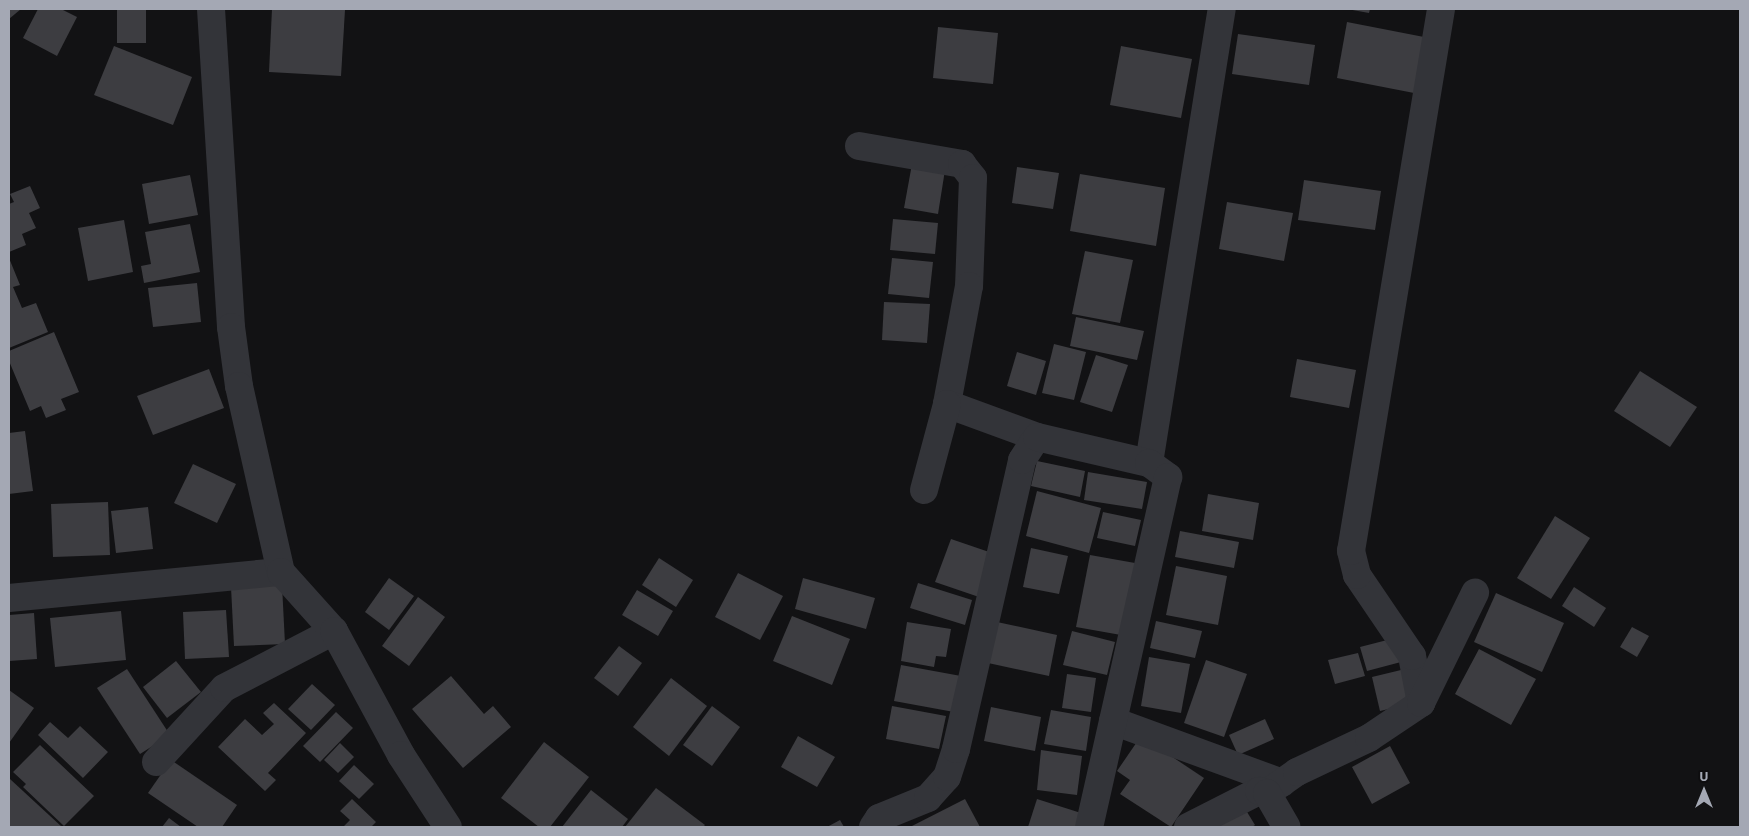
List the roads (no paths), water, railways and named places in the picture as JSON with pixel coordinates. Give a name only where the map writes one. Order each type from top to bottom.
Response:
[{"type":"street","points":[[211,9],[231,328],[239,386],[281,572],[334,631],[401,755],[448,827]]},
{"type":"street","points":[[1149,463],[1222,9]]},
{"type":"street","points":[[1421,703],[1412,656],[1357,575],[1351,551],[1441,9]]},
{"type":"street","points":[[859,146],[962,164],[974,178],[969,286],[947,404],[924,490]]},
{"type":"street","points":[[947,404],[1037,437],[1149,463],[1168,477],[1089,827]]},
{"type":"street","points":[[873,827],[879,818],[928,798],[947,777],[956,749],[1022,460],[1037,437]]},
{"type":"street","points":[[9,598],[281,572]]},
{"type":"street","points":[[1188,827],[1254,793],[1274,788],[1369,738],[1421,703],[1475,593]]},
{"type":"street","points":[[156,762],[224,688],[334,631]]},
{"type":"street","points":[[1113,721],[1274,788],[1287,827]]}]
